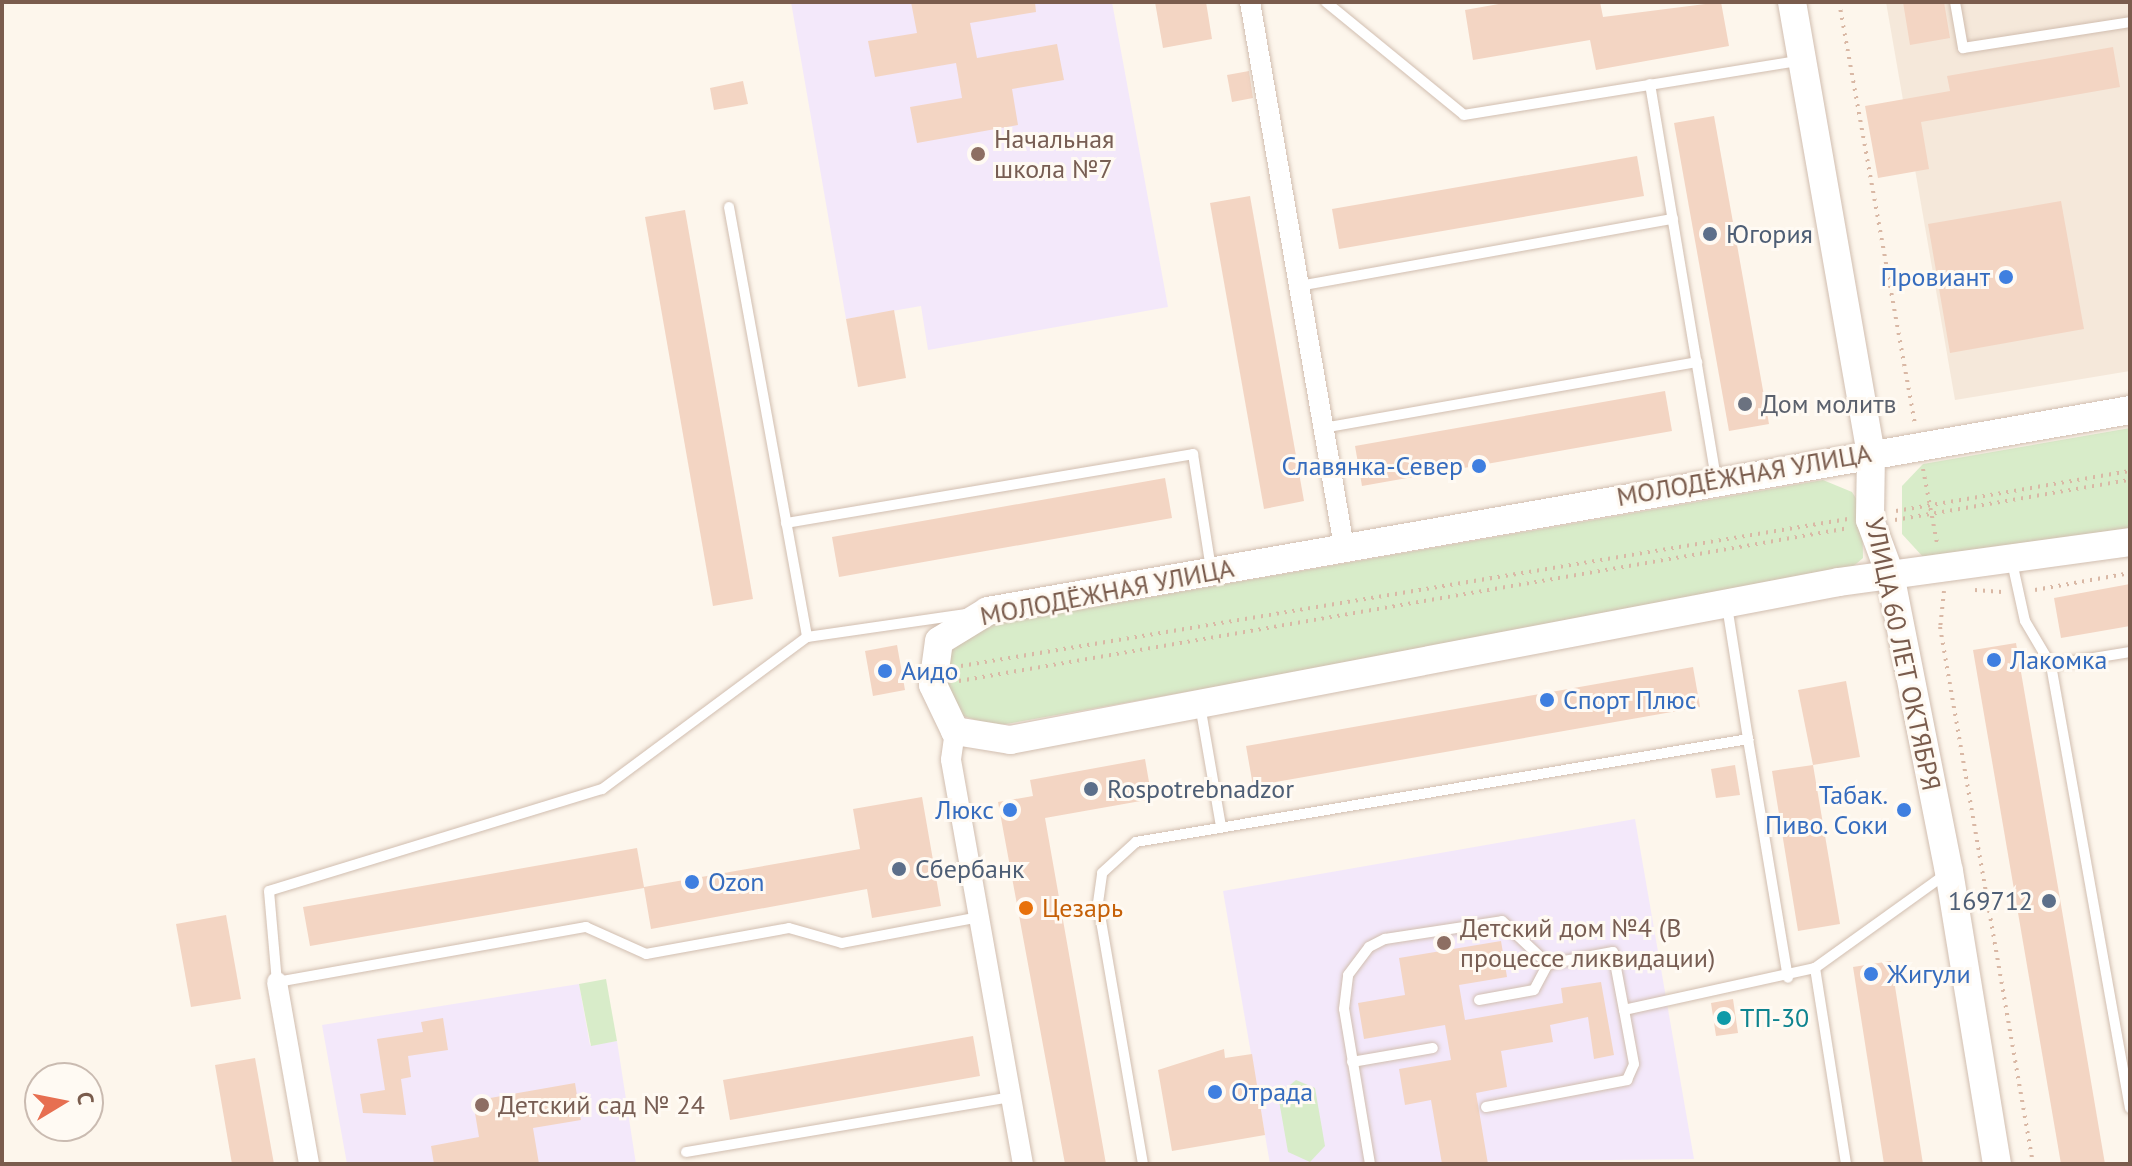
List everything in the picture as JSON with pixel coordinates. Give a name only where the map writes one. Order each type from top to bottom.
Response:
[{"type":"main road","name":"УЛИЦА 60 ЛЕТ ОКТЯБРЯ","points":[[1792,2],[1871,453],[1871,517],[1890,574],[1949,871],[1997,1164]]},
{"type":"main road","name":"МОЛОДЁЖНАЯ УЛИЦА","points":[[939,677],[939,641],[988,611],[1716,479],[2130,410]]},
{"type":"main road","points":[[939,677],[955,731],[1010,740],[1726,602],[1890,574],[2012,562],[2130,542]]},
{"type":"street","points":[[1250,2],[1344,547]]},
{"type":"street","points":[[955,731],[951,760],[1023,1164]]},
{"type":"street","points":[[277,982],[309,1164]]},
{"type":"lane","points":[[1326,2],[1464,115],[1802,60]]},
{"type":"lane","points":[[1955,2],[1963,48],[2130,22]]},
{"type":"lane","points":[[1650,84],[1716,479]]},
{"type":"lane","points":[[729,207],[807,637]]},
{"type":"lane","points":[[1299,286],[1673,219]]},
{"type":"lane","points":[[1323,428],[1697,362]]},
{"type":"lane","points":[[786,523],[1193,454],[1211,571]]},
{"type":"lane","points":[[2012,562],[2025,621],[2051,665],[2130,1108]]},
{"type":"lane","points":[[1726,602],[1788,978]]},
{"type":"lane","points":[[979,917],[842,943],[789,928],[646,954],[586,927],[277,982],[269,891],[602,789],[807,637],[988,611]]},
{"type":"lane","points":[[2051,665],[2130,652]]},
{"type":"lane","points":[[1200,705],[1221,826]]},
{"type":"lane","points":[[1143,1164],[1098,903],[1102,873],[1136,842],[1748,739]]},
{"type":"lane","points":[[1624,1010],[1665,996],[1788,978],[1815,968],[1949,871]]},
{"type":"lane","points":[[1370,1164],[1352,1062],[1345,991],[1369,947],[1502,921],[1548,964]]},
{"type":"lane","points":[[1486,1107],[1627,1080],[1634,1064],[1613,952],[1548,964]]},
{"type":"lane","points":[[1479,1000],[1534,990],[1548,964]]},
{"type":"lane","points":[[1815,968],[1846,1164]]},
{"type":"lane","points":[[1352,1062],[1433,1048]]},
{"type":"lane","points":[[686,1152],[1011,1097]]},
{"type":"path","points":[[939,677],[2130,471]]},
{"type":"path","points":[[939,677],[1871,517],[2130,480]]},
{"type":"shaded area","name":"Начальная школа №7","points":[[791,2],[1112,2],[1168,307],[928,350],[921,306],[846,319]]},
{"type":"shaded area","points":[[1886,2],[2130,2],[2130,371],[1955,400]]},
{"type":"shaded area","name":"Детский дом №4 (В процессе ликвидации)","points":[[1635,819],[1694,1159],[1270,1164],[1223,891]]},
{"type":"shaded area","name":"Детский сад № 24","points":[[579,984],[590,1045],[617,1041],[636,1164],[347,1164],[322,1025]]},
{"type":"green space","points":[[2130,428],[2130,530],[1924,558],[1902,534],[1902,486],[1923,464]]},
{"type":"green space","points":[[1823,480],[1852,492],[1862,508],[1863,558],[1843,575],[995,726],[963,716],[945,683],[951,649],[980,627]]},
{"type":"green space","points":[[606,979],[617,1041],[591,1046],[579,984]]},
{"type":"green space","points":[[1296,1080],[1315,1088],[1325,1146],[1310,1162],[1288,1152],[1278,1095]]},
{"type":"building","points":[[911,2],[1035,2],[1036,12],[970,23],[977,58],[1057,44],[1064,80],[1012,89],[1018,125],[917,143],[910,107],[962,98],[956,63],[875,77],[868,41],[917,33]]},
{"type":"building","points":[[1155,2],[1206,2],[1212,39],[1163,48]]},
{"type":"building","points":[[1510,2],[1600,2],[1603,17],[1721,2],[1729,46],[1596,70],[1590,40],[1473,60],[1465,10]]},
{"type":"building","points":[[1903,2],[1944,2],[1950,38],[1910,45]]},
{"type":"building","points":[[2113,47],[2120,87],[1921,122],[1929,169],[1878,178],[1865,106],[1950,91],[1947,76]]},
{"type":"building","points":[[1249,71],[1253,98],[1232,102],[1227,75]]},
{"type":"building","points":[[743,81],[748,104],[714,110],[710,88]]},
{"type":"building","points":[[1714,116],[1769,424],[1729,431],[1674,123]]},
{"type":"building","points":[[1637,156],[1644,196],[1339,249],[1332,209]]},
{"type":"building","points":[[1250,196],[1304,501],[1264,509],[1210,203]]},
{"type":"building","name":"Провиант","points":[[2061,201],[2084,329],[1950,353],[1928,224]]},
{"type":"building","points":[[685,210],[753,599],[713,606],[645,217]]},
{"type":"building","points":[[894,310],[906,378],[858,387],[846,319]]},
{"type":"building","points":[[1665,391],[1672,431],[1362,486],[1355,446]]},
{"type":"building","points":[[1165,478],[1172,518],[839,577],[832,537]]},
{"type":"building","points":[[2130,584],[2130,626],[2061,638],[2054,598]]},
{"type":"building","points":[[2016,643],[2105,1164],[2061,1164],[1973,650]]},
{"type":"building","name":"Аидо","points":[[897,645],[905,690],[873,696],[865,651]]},
{"type":"building","points":[[1693,667],[1700,707],[1253,786],[1246,746]]},
{"type":"building","points":[[1846,681],[1860,757],[1813,765],[1798,690]]},
{"type":"building","points":[[1145,759],[1152,799],[1045,818],[1106,1164],[1065,1164],[998,802],[1033,796],[1030,780]]},
{"type":"building","points":[[1735,765],[1740,795],[1716,798],[1711,769]]},
{"type":"building","points":[[1813,765],[1840,924],[1798,931],[1772,771]]},
{"type":"building","points":[[922,797],[941,906],[872,918],[867,889],[651,929],[644,888],[310,946],[303,907],[637,848],[644,887],[860,849],[853,809]]},
{"type":"building","points":[[226,915],[241,999],[191,1007],[176,924]]},
{"type":"building","points":[[1501,941],[1507,977],[1459,985],[1465,1020],[1563,1003],[1561,988],[1601,982],[1614,1055],[1594,1059],[1588,1017],[1550,1025],[1553,1042],[1501,1051],[1507,1087],[1476,1093],[1488,1164],[1442,1164],[1431,1100],[1405,1105],[1399,1069],[1451,1060],[1445,1025],[1364,1039],[1358,1003],[1405,995],[1399,958]]},
{"type":"building","points":[[1891,961],[1923,1164],[1884,1164],[1853,967]]},
{"type":"building","name":"ТП-30","points":[[1733,999],[1738,1033],[1716,1036],[1711,1003]]},
{"type":"building","points":[[443,1018],[448,1050],[408,1056],[411,1077],[401,1079],[406,1115],[363,1113],[360,1094],[385,1090],[377,1039],[423,1032],[421,1022]]},
{"type":"building","points":[[973,1036],[980,1076],[730,1120],[723,1080]]},
{"type":"building","points":[[1224,1049],[1225,1058],[1252,1054],[1265,1135],[1172,1151],[1158,1070]]},
{"type":"building","points":[[255,1058],[274,1164],[232,1164],[215,1065]]},
{"type":"building","points":[[575,1083],[581,1120],[533,1128],[539,1164],[434,1164],[431,1146],[479,1137],[473,1101]]},
{"type":"place","name":"Начальная школа №7","points":[[978,154]]},
{"type":"place","name":"Югория","points":[[1710,234]]},
{"type":"place","name":"Провиант","points":[[2006,277]]},
{"type":"place","name":"Дом молитв","points":[[1745,404]]},
{"type":"place","name":"Славянка-Север","points":[[1479,466]]},
{"type":"place","name":"Лакомка","points":[[1994,660]]},
{"type":"place","name":"Аидо","points":[[885,671]]},
{"type":"place","name":"Спорт Плюс","points":[[1547,700]]},
{"type":"place","name":"Rospotrebnadzor","points":[[1091,789]]},
{"type":"place","name":"Люкс","points":[[1010,810]]},
{"type":"place","name":"Табак. Пиво. Соки","points":[[1904,810]]},
{"type":"place","name":"Сбербанк","points":[[899,869]]},
{"type":"place","name":"Ozon","points":[[692,882]]},
{"type":"place","name":"169712","points":[[2049,901]]},
{"type":"place","name":"Цезарь","points":[[1026,908]]},
{"type":"place","name":"Детский дом №4 (В процессе ликвидации)","points":[[1444,943]]},
{"type":"place","name":"Жигули","points":[[1871,974]]},
{"type":"place","name":"ТП-30","points":[[1724,1018]]},
{"type":"place","name":"Отрада","points":[[1215,1092]]},
{"type":"place","name":"Детский сад № 24","points":[[482,1105]]}]
